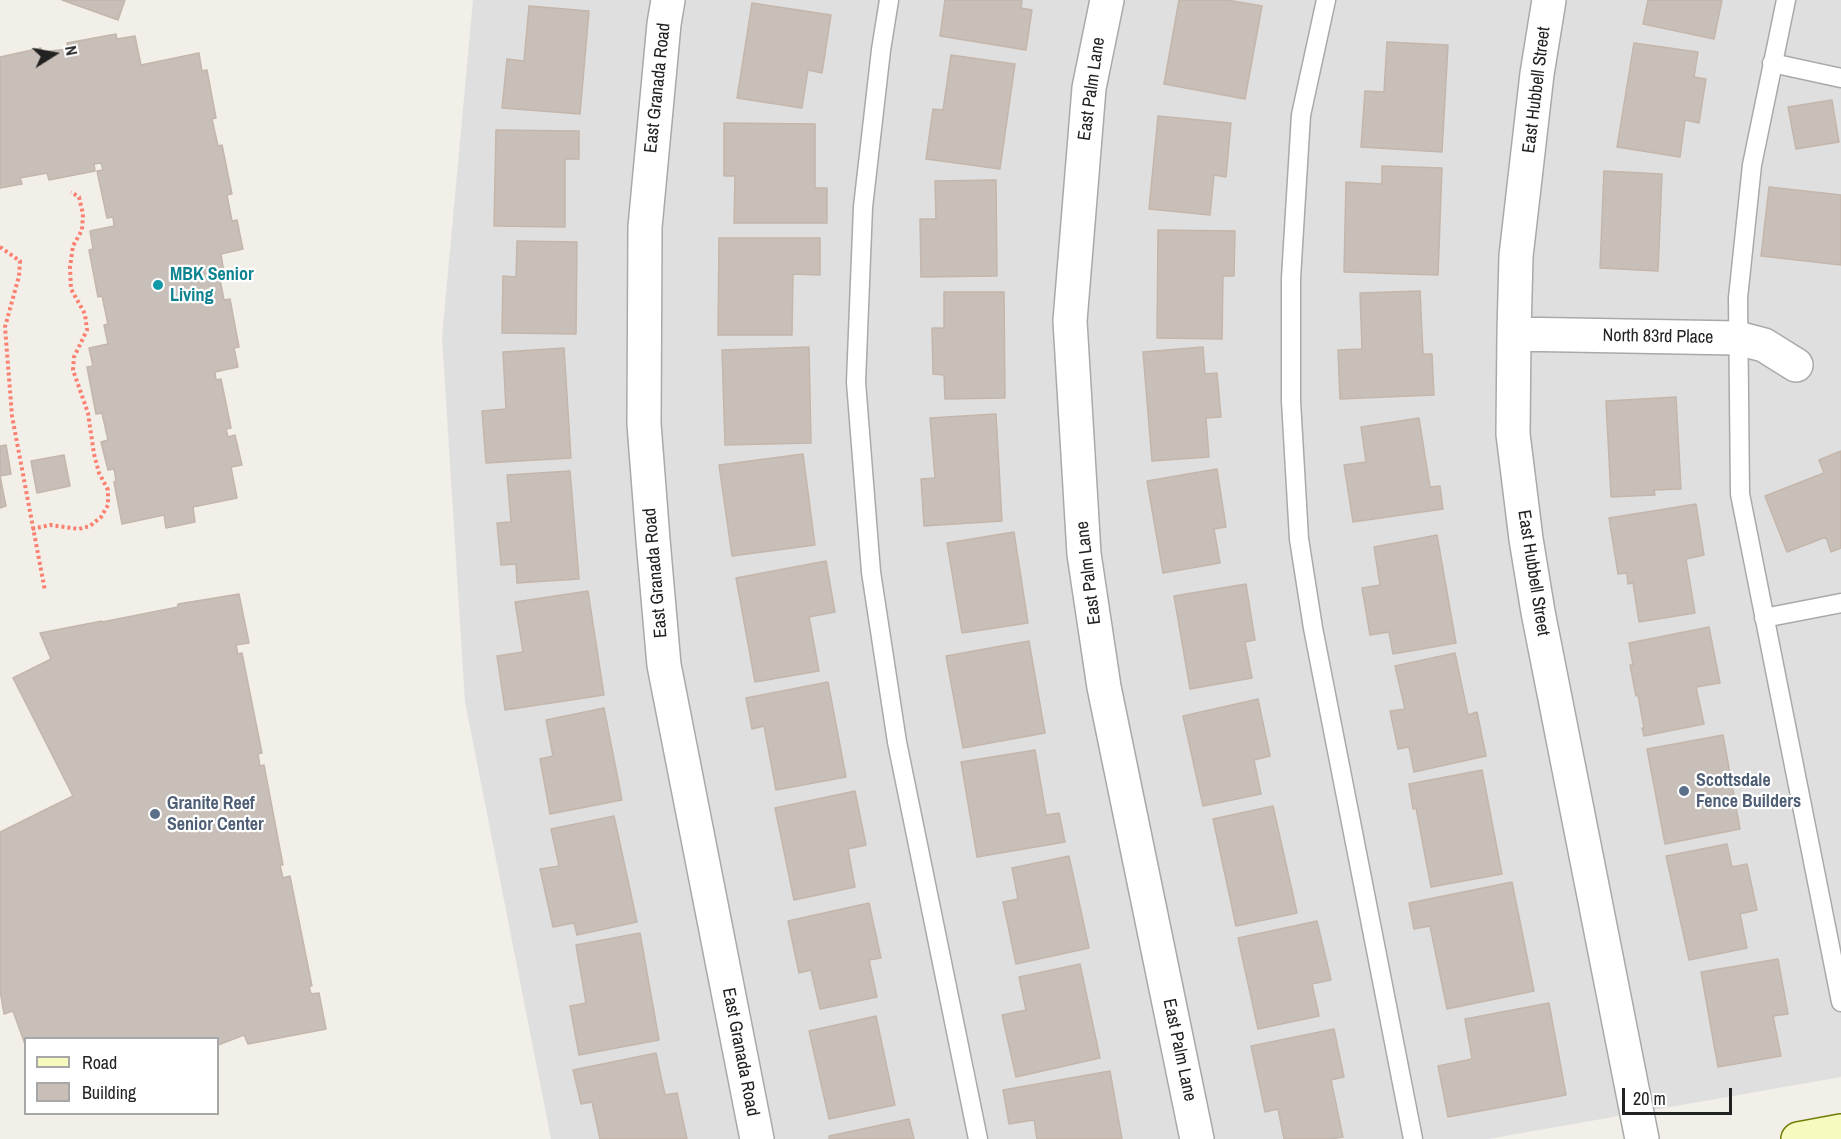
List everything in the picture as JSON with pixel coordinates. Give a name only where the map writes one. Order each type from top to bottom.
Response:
[{"type":"street","name":"East Granada Road","points":[[668,0],[645,227],[645,436],[664,665],[757,1139]]},
{"type":"street","name":"East Palm Lane","points":[[1107,0],[1089,88],[1070,321],[1084,554],[1104,687],[1197,1139]]},
{"type":"street","name":"East Hubbell Street","points":[[1548,0],[1516,256],[1513,434],[1538,612],[1642,1139]]},
{"type":"street","name":"North 83rd Place","points":[[1514,334],[1737,338],[1764,345],[1796,365]]},
{"type":"street","points":[[1798,1139],[1841,1131]]},
{"type":"lane","points":[[889,0],[863,207],[856,382],[869,548],[897,742],[978,1139]]},
{"type":"lane","points":[[1326,0],[1301,115],[1291,278],[1291,401],[1299,539],[1313,628],[1413,1139]]},
{"type":"lane","points":[[1786,0],[1752,165],[1738,304],[1740,494],[1841,1002]]},
{"type":"lane","points":[[1772,63],[1841,78]]},
{"type":"lane","points":[[1764,618],[1841,603]]},
{"type":"path","points":[[32,529],[50,525],[79,529],[90,526],[101,517],[108,505],[108,490],[99,473],[88,413],[73,370],[74,357],[87,330],[86,314],[71,289],[70,267],[73,246],[81,230],[83,214],[79,197],[71,192]]},
{"type":"path","points":[[0,247],[20,261],[19,276],[5,327],[12,416],[45,591]]},
{"type":"shaded area","points":[[473,0],[1841,0],[1841,1077],[1488,1139],[551,1139],[465,702],[442,337]]},
{"type":"building","points":[[62,0],[125,0],[118,20]]},
{"type":"building","points":[[945,0],[1022,0],[1021,8],[1032,10],[1026,50],[940,36]]},
{"type":"building","points":[[1179,0],[1227,0],[1262,6],[1245,99],[1164,84]]},
{"type":"building","points":[[1648,0],[1722,0],[1714,39],[1643,24]]},
{"type":"building","points":[[752,3],[831,15],[822,73],[808,70],[802,108],[737,98]]},
{"type":"building","points":[[529,6],[589,11],[580,114],[502,108],[507,59],[524,61]]},
{"type":"building","name":"MBK Senior Living","points":[[116,34],[117,39],[135,36],[141,65],[199,53],[202,71],[207,70],[216,118],[212,119],[218,146],[222,145],[232,194],[227,195],[232,221],[237,220],[243,249],[221,254],[224,273],[219,274],[224,300],[230,299],[239,347],[234,348],[238,367],[215,372],[216,380],[221,379],[231,428],[226,429],[228,437],[235,435],[242,465],[231,467],[237,498],[193,507],[195,522],[166,528],[164,515],[122,524],[114,482],[116,481],[114,469],[108,470],[101,442],[108,440],[102,413],[96,414],[87,367],[93,366],[89,348],[108,344],[104,325],[108,324],[102,296],[98,297],[89,250],[93,249],[90,231],[114,226],[113,217],[107,218],[97,171],[103,170],[101,163],[94,164],[95,171],[49,180],[47,173],[20,178],[22,184],[0,188],[0,57],[41,48],[42,52],[68,49],[67,43]]},
{"type":"building","points":[[1387,42],[1448,45],[1442,152],[1361,147],[1365,91],[1384,92]]},
{"type":"building","points":[[1634,43],[1698,52],[1694,77],[1706,79],[1699,123],[1685,120],[1680,157],[1617,147]]},
{"type":"building","points":[[951,55],[1015,64],[1000,169],[926,159],[933,109],[943,110]]},
{"type":"building","points":[[1832,100],[1839,142],[1796,149],[1788,107]]},
{"type":"building","points":[[1158,116],[1231,123],[1226,177],[1214,175],[1210,215],[1149,209]]},
{"type":"building","points":[[724,123],[815,124],[815,188],[827,188],[827,223],[734,223],[735,176],[724,176]]},
{"type":"building","points":[[496,130],[579,131],[579,159],[565,159],[565,227],[494,226]]},
{"type":"building","points":[[1382,166],[1442,168],[1438,275],[1344,272],[1346,182],[1382,184]]},
{"type":"building","points":[[1604,171],[1662,174],[1658,271],[1600,268]]},
{"type":"building","points":[[996,180],[997,276],[921,277],[920,219],[936,219],[935,181]]},
{"type":"building","points":[[1769,187],[1841,195],[1841,265],[1761,256]]},
{"type":"building","points":[[1158,230],[1235,231],[1234,276],[1223,276],[1222,339],[1157,338]]},
{"type":"building","points":[[719,238],[820,238],[820,275],[793,274],[792,335],[718,335]]},
{"type":"building","points":[[517,241],[577,242],[576,334],[502,333],[503,276],[516,277]]},
{"type":"building","points":[[1420,291],[1423,354],[1432,354],[1434,395],[1340,399],[1338,350],[1362,349],[1360,293]]},
{"type":"building","points":[[944,292],[1004,292],[1005,398],[945,399],[944,375],[933,374],[932,328],[944,328]]},
{"type":"building","points":[[809,347],[811,443],[725,445],[722,350]]},
{"type":"building","points":[[1203,347],[1205,374],[1217,373],[1221,417],[1206,418],[1209,457],[1152,461],[1143,352]]},
{"type":"building","points":[[564,348],[571,458],[486,463],[482,411],[506,409],[503,352]]},
{"type":"building","points":[[1676,397],[1681,489],[1654,490],[1655,495],[1611,497],[1606,401]]},
{"type":"building","points":[[996,414],[1002,521],[924,526],[921,479],[935,478],[930,418]]},
{"type":"building","points":[[1419,418],[1430,487],[1440,486],[1443,509],[1353,522],[1344,465],[1366,462],[1361,427]]},
{"type":"building","points":[[6,445],[11,474],[0,476],[0,446]]},
{"type":"building","points":[[1841,451],[1841,548],[1831,552],[1826,537],[1787,552],[1765,496],[1824,473],[1819,460]]},
{"type":"building","points":[[803,454],[815,545],[732,556],[719,465]]},
{"type":"building","points":[[64,455],[70,486],[37,493],[31,461]]},
{"type":"building","points":[[1217,469],[1226,527],[1214,529],[1220,563],[1163,573],[1147,481]]},
{"type":"building","points":[[570,471],[579,579],[517,583],[516,564],[501,565],[497,523],[511,522],[507,475]]},
{"type":"building","points":[[0,476],[6,506],[0,508]]},
{"type":"building","points":[[1696,504],[1704,555],[1686,559],[1695,613],[1639,622],[1633,583],[1628,584],[1627,573],[1618,574],[1609,518]]},
{"type":"building","points":[[1014,532],[1028,623],[962,633],[947,543]]},
{"type":"building","points":[[1437,535],[1456,643],[1393,654],[1389,632],[1370,635],[1362,588],[1380,585],[1374,547]]},
{"type":"building","points":[[826,561],[835,612],[809,617],[819,671],[755,682],[736,578]]},
{"type":"building","points":[[1246,584],[1255,640],[1245,642],[1252,678],[1190,689],[1174,596]]},
{"type":"building","points":[[588,591],[604,695],[505,710],[497,656],[523,652],[515,602]]},
{"type":"building","name":"Granite Reef Senior Center","points":[[239,594],[249,643],[236,645],[238,654],[242,653],[262,753],[258,754],[260,766],[264,765],[283,865],[280,865],[283,878],[290,876],[312,986],[309,986],[311,994],[319,993],[326,1029],[248,1044],[244,1035],[219,1045],[219,1037],[24,1037],[24,1041],[13,1011],[4,1014],[0,990],[0,832],[73,796],[13,678],[51,659],[40,633],[178,607],[178,604]]},
{"type":"building","points":[[1709,627],[1720,683],[1696,687],[1704,724],[1644,736],[1638,695],[1636,696],[1630,665],[1633,665],[1629,643]]},
{"type":"building","points":[[1029,641],[1045,733],[963,748],[946,656]]},
{"type":"building","points":[[1455,653],[1468,715],[1477,712],[1486,756],[1414,772],[1409,747],[1398,749],[1390,711],[1405,709],[1395,666]]},
{"type":"building","points":[[828,682],[846,777],[776,790],[764,726],[752,729],[746,698]]},
{"type":"building","points":[[1258,699],[1270,756],[1254,760],[1261,794],[1203,806],[1183,716]]},
{"type":"building","points":[[604,708],[622,800],[550,814],[540,759],[553,756],[546,720]]},
{"type":"building","points":[[1723,735],[1740,829],[1665,844],[1647,749]]},
{"type":"building","points":[[1035,750],[1046,815],[1059,813],[1065,842],[977,857],[961,762]]},
{"type":"building","points":[[1482,770],[1502,874],[1431,887],[1416,808],[1413,809],[1409,784]]},
{"type":"building","points":[[855,791],[866,845],[848,849],[855,887],[794,900],[775,808]]},
{"type":"building","points":[[1273,806],[1297,913],[1236,926],[1213,819]]},
{"type":"building","points":[[614,816],[637,922],[577,935],[574,923],[553,927],[540,869],[559,866],[551,829]]},
{"type":"building","points":[[1727,844],[1732,867],[1747,864],[1757,910],[1740,914],[1747,948],[1689,960],[1666,856]]},
{"type":"building","points":[[1069,856],[1089,948],[1016,964],[1003,902],[1018,899],[1012,868]]},
{"type":"building","points":[[1512,882],[1534,991],[1447,1009],[1430,926],[1414,929],[1409,903]]},
{"type":"building","points":[[869,903],[881,958],[869,960],[877,997],[820,1009],[811,970],[799,973],[788,921]]},
{"type":"building","points":[[1317,921],[1331,980],[1312,984],[1319,1016],[1258,1029],[1238,938]]},
{"type":"building","points":[[640,933],[659,1040],[579,1055],[570,1006],[586,1003],[576,945]]},
{"type":"building","points":[[1778,959],[1788,1014],[1773,1016],[1781,1056],[1718,1067],[1701,972]]},
{"type":"building","points":[[1080,964],[1100,1058],[1016,1077],[1002,1015],[1026,1010],[1019,977]]},
{"type":"building","points":[[1549,1003],[1566,1095],[1448,1117],[1438,1066],[1472,1059],[1465,1019]]},
{"type":"building","points":[[876,1016],[895,1105],[829,1119],[809,1031]]},
{"type":"building","points":[[1334,1029],[1344,1077],[1331,1080],[1343,1137],[1284,1139],[1278,1109],[1265,1112],[1251,1046]]},
{"type":"building","points":[[656,1053],[665,1095],[677,1093],[687,1139],[600,1139],[592,1102],[581,1104],[573,1070]]},
{"type":"building","points":[[1110,1071],[1122,1139],[1037,1139],[1034,1120],[1009,1124],[1003,1090]]},
{"type":"building","points":[[909,1119],[914,1139],[829,1139],[829,1136]]},
{"type":"place","name":"MBK Senior Living","points":[[158,285]]},
{"type":"place","name":"Scottsdale Fence Builders","points":[[1684,791]]},
{"type":"place","name":"Granite Reef Senior Center","points":[[155,814]]}]
